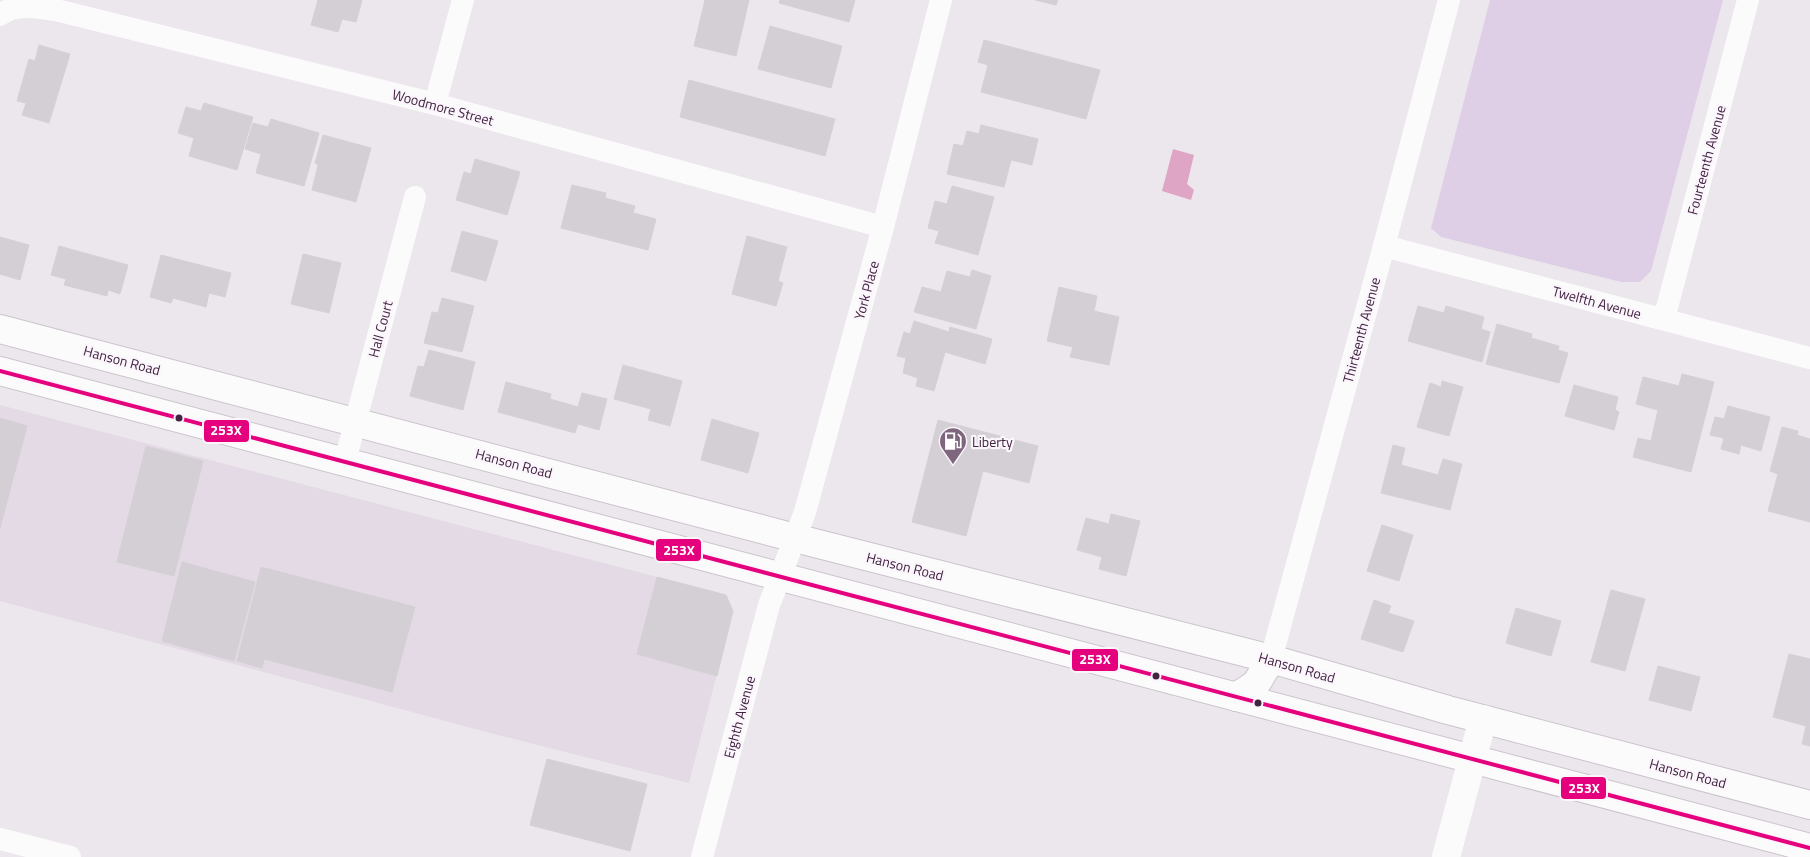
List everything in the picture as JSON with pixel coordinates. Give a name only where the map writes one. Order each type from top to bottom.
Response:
[{"type":"main road","name":"Hanson Road","points":[[0,329],[356,421],[795,538],[1271,659],[1483,719],[1810,804]]},
{"type":"main road","points":[[0,371],[1810,848]]},
{"type":"main road","points":[[1236,697],[1256,684],[1271,659]]},
{"type":"main road","points":[[1446,857],[1483,719]]},
{"type":"street","points":[[435,104],[463,0]]},
{"type":"street","name":"York Place","points":[[779,577],[805,512],[883,227],[941,0]]},
{"type":"street","name":"Thirteenth Avenue","points":[[1271,659],[1450,0]]},
{"type":"street","name":"Fourteenth Avenue","points":[[1664,319],[1748,0]]},
{"type":"street","name":"Woodmore Street","points":[[0,15],[17,8],[38,7],[60,11],[435,104],[883,227]]},
{"type":"street","name":"Hall Court","points":[[345,461],[415,197]]},
{"type":"street","name":"Twelfth Avenue","points":[[1384,246],[1810,358]]},
{"type":"street","name":"Eighth Avenue","points":[[702,857],[769,606],[779,577]]},
{"type":"street","points":[[0,839],[70,857]]},
{"type":"shaded area","points":[[1490,0],[1723,0],[1651,271],[1640,282],[1621,282],[1441,237],[1431,228]]},
{"type":"shaded area","points":[[1173,149],[1194,155],[1187,184],[1194,190],[1191,200],[1162,191]]},
{"type":"shaded area","points":[[0,405],[726,595],[733,611],[689,783],[486,732],[0,601]]},
{"type":"building","points":[[318,0],[362,0],[356,22],[342,19],[338,32],[311,25]]},
{"type":"building","points":[[705,0],[749,0],[736,56],[694,46]]},
{"type":"building","points":[[780,0],[855,0],[849,22],[779,3]]},
{"type":"building","points":[[1035,0],[1058,0],[1056,5]]},
{"type":"building","points":[[770,26],[842,46],[831,88],[758,69]]},
{"type":"building","points":[[984,40],[1100,70],[1086,119],[981,92],[988,65],[978,62]]},
{"type":"building","points":[[39,45],[70,54],[49,123],[22,115],[26,103],[17,101],[29,59],[35,61]]},
{"type":"building","points":[[689,80],[835,119],[825,156],[680,117]]},
{"type":"building","points":[[204,103],[253,117],[237,170],[189,156],[194,138],[178,133],[186,107],[201,111]]},
{"type":"building","points":[[271,119],[319,133],[304,186],[256,173],[261,154],[245,149],[253,123],[268,127]]},
{"type":"building","points":[[981,125],[1038,139],[1032,165],[1011,160],[1004,187],[947,174],[954,144],[963,146],[967,131],[979,134]]},
{"type":"building","points":[[323,135],[371,148],[356,202],[312,190],[318,165],[315,163]]},
{"type":"building","points":[[475,159],[520,172],[507,215],[456,200],[464,172],[471,174]]},
{"type":"building","points":[[572,185],[606,193],[605,198],[635,206],[633,213],[656,219],[648,250],[561,228]]},
{"type":"building","points":[[952,186],[994,197],[978,255],[935,243],[939,231],[928,228],[935,201],[947,204]]},
{"type":"building","points":[[462,231],[498,241],[486,281],[451,271]]},
{"type":"building","points":[[747,236],[787,247],[778,281],[783,283],[776,306],[732,294]]},
{"type":"building","points":[[0,237],[29,245],[20,280],[0,274]]},
{"type":"building","points":[[59,246],[128,265],[120,294],[108,290],[107,296],[64,285],[66,279],[51,275]]},
{"type":"building","points":[[303,254],[341,263],[329,313],[291,304]]},
{"type":"building","points":[[161,255],[231,273],[225,297],[209,293],[206,307],[173,298],[171,303],[150,297]]},
{"type":"building","points":[[972,270],[991,276],[976,329],[914,312],[922,287],[941,292],[947,271],[970,277]]},
{"type":"building","points":[[1059,287],[1097,296],[1094,311],[1119,317],[1109,365],[1070,357],[1073,347],[1047,341]]},
{"type":"building","points":[[442,298],[474,306],[462,352],[424,343],[432,312],[438,313]]},
{"type":"building","points":[[1418,306],[1444,313],[1446,306],[1484,317],[1481,329],[1490,332],[1482,362],[1408,341]]},
{"type":"building","points":[[914,321],[949,332],[950,327],[992,339],[985,364],[945,352],[934,391],[916,386],[918,378],[903,373],[906,358],[897,356],[904,332],[910,334]]},
{"type":"building","points":[[1497,324],[1532,334],[1531,338],[1559,346],[1558,350],[1568,353],[1559,383],[1486,364]]},
{"type":"building","points":[[429,350],[475,362],[463,410],[410,396],[418,366],[424,367]]},
{"type":"building","points":[[623,365],[682,381],[670,426],[648,420],[651,409],[614,399]]},
{"type":"building","points":[[1682,374],[1714,382],[1691,472],[1633,457],[1638,438],[1651,441],[1658,410],[1636,404],[1643,377],[1679,386]]},
{"type":"building","points":[[1442,381],[1463,387],[1449,436],[1417,427],[1430,383],[1441,387]]},
{"type":"building","points":[[506,382],[551,394],[550,399],[578,407],[582,393],[607,399],[599,430],[578,424],[575,433],[498,412]]},
{"type":"building","points":[[1574,385],[1618,397],[1615,410],[1619,412],[1614,430],[1565,416]]},
{"type":"building","points":[[1728,406],[1770,417],[1761,451],[1741,445],[1739,454],[1721,449],[1724,438],[1710,435],[1715,417],[1724,419]]},
{"type":"building","points":[[0,418],[27,426],[0,528]]},
{"type":"building","points":[[712,419],[759,433],[748,473],[701,460]]},
{"type":"building","points":[[938,420],[1038,446],[1029,483],[983,471],[966,536],[912,522]]},
{"type":"building","points":[[1782,427],[1798,431],[1797,435],[1810,439],[1810,522],[1768,511],[1778,474],[1770,471]]},
{"type":"building","points":[[1393,445],[1405,448],[1401,465],[1438,475],[1443,459],[1462,464],[1450,510],[1381,493]]},
{"type":"building","points":[[146,446],[203,461],[174,576],[117,562]]},
{"type":"building","points":[[1111,514],[1140,521],[1126,576],[1099,569],[1102,557],[1077,550],[1086,518],[1109,524]]},
{"type":"building","points":[[1382,525],[1413,535],[1399,581],[1367,571]]},
{"type":"building","points":[[182,562],[255,582],[234,661],[162,641]]},
{"type":"building","points":[[261,567],[415,607],[392,692],[264,659],[262,668],[237,661]]},
{"type":"building","points":[[657,577],[726,595],[733,611],[717,676],[637,654]]},
{"type":"building","points":[[1611,590],[1645,599],[1625,671],[1591,662]]},
{"type":"building","points":[[1374,600],[1391,606],[1388,613],[1414,621],[1403,652],[1361,639]]},
{"type":"building","points":[[1516,608],[1561,621],[1551,656],[1506,643]]},
{"type":"building","points":[[1789,654],[1810,659],[1810,746],[1802,744],[1806,726],[1773,717]]},
{"type":"building","points":[[1658,666],[1700,677],[1691,711],[1649,700]]},
{"type":"building","points":[[547,759],[647,784],[630,851],[530,825]]},
{"type":"transit line","name":"253X","points":[[0,371],[1810,848]]},
{"type":"place","name":"Liberty","points":[[953,465]]}]
